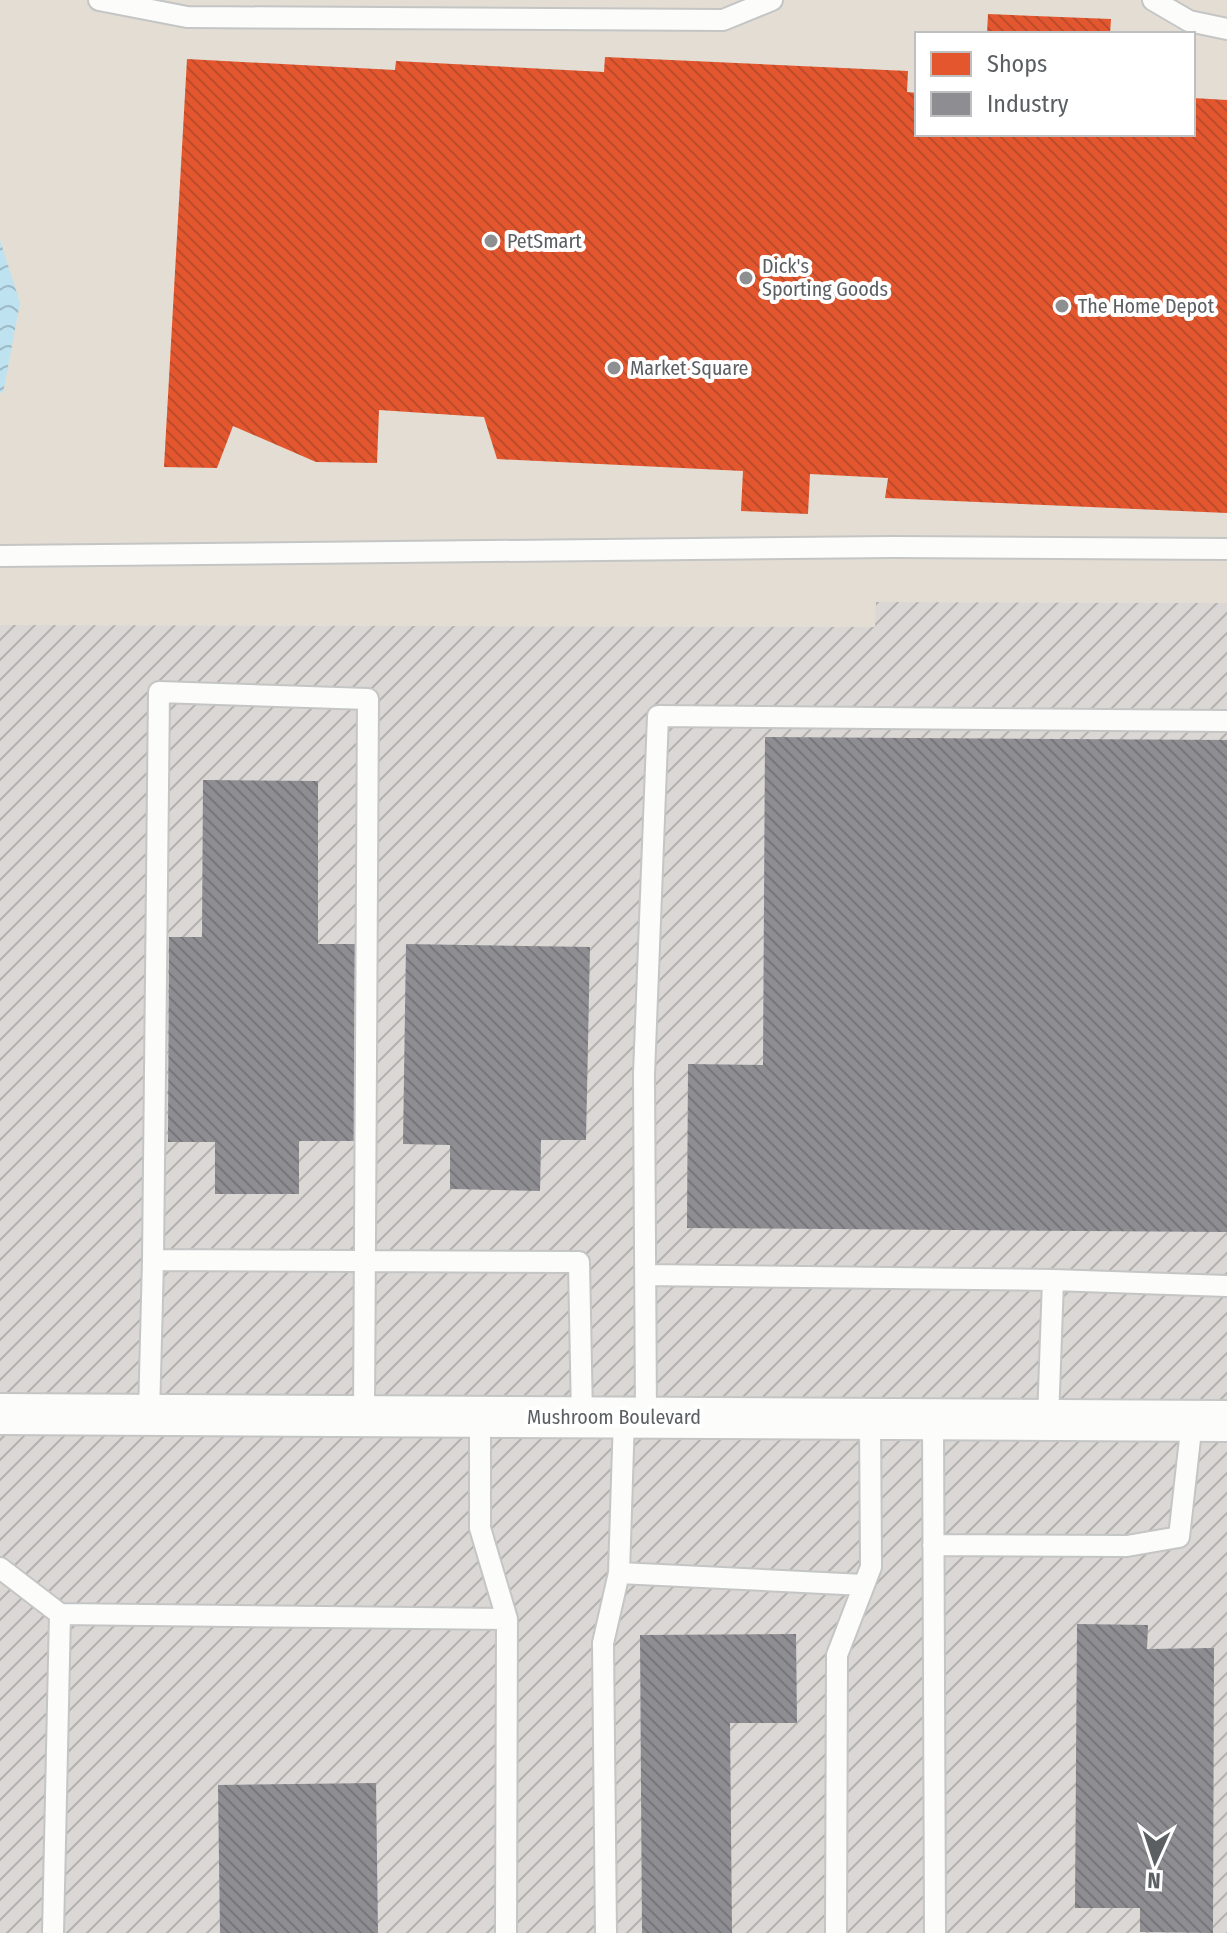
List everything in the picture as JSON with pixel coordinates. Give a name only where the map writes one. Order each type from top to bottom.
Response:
[{"type":"street","name":"Mushroom Boulevard","points":[[0,1414],[1210,1421]]},
{"type":"lane","points":[[99,0],[187,17],[723,20],[772,0]]},
{"type":"lane","points":[[1153,0],[1189,21],[1227,29]]},
{"type":"lane","points":[[0,556],[893,547],[1227,549]]},
{"type":"lane","points":[[149,1415],[159,692],[368,699],[364,1416]]},
{"type":"lane","points":[[606,1933],[603,1643],[619,1573],[645,1275],[644,1074],[658,716],[1227,721]]},
{"type":"lane","points":[[153,1260],[579,1262],[582,1417]]},
{"type":"lane","points":[[645,1275],[1053,1280],[1227,1286]]},
{"type":"lane","points":[[1048,1420],[1053,1280]]},
{"type":"lane","points":[[480,1416],[480,1528],[507,1619],[506,1933]]},
{"type":"lane","points":[[836,1933],[837,1655],[871,1567],[870,1419]]},
{"type":"lane","points":[[933,1419],[935,1933]]},
{"type":"lane","points":[[933,1545],[1127,1546],[1179,1537],[1210,1421]]},
{"type":"lane","points":[[0,1568],[60,1614],[507,1619]]},
{"type":"lane","points":[[619,1573],[864,1585]]},
{"type":"lane","points":[[53,1933],[60,1614]]},
{"type":"shaded area","name":"Market Square","points":[[0,0],[1227,0],[1227,603],[877,602],[876,627],[0,625]]},
{"type":"shaded area","points":[[876,602],[1227,603],[1227,1933],[0,1933],[0,625],[875,627]]},
{"type":"water","points":[[0,240],[20,303],[3,393],[0,392]]},
{"type":"building: Shops","points":[[988,14],[1111,19],[1110,32],[987,32]]},
{"type":"building: Shops","points":[[605,57],[908,71],[907,92],[915,93],[915,136],[1195,136],[1195,98],[1227,100],[1227,513],[885,498],[888,478],[810,474],[808,514],[741,511],[743,471],[497,459],[484,417],[379,410],[377,463],[316,462],[233,426],[217,468],[164,467],[187,59],[395,70],[396,61],[604,72]]},
{"type":"building: Industry","points":[[765,737],[1227,740],[1227,1232],[687,1228],[688,1064],[763,1065]]},
{"type":"building: Industry","points":[[203,780],[318,781],[318,944],[355,944],[354,1141],[299,1141],[299,1194],[215,1194],[215,1142],[168,1142],[169,937],[202,937]]},
{"type":"building: Industry","points":[[406,944],[590,947],[586,1140],[541,1140],[540,1191],[450,1189],[450,1145],[403,1144]]},
{"type":"building: Industry","points":[[1077,1624],[1148,1625],[1147,1649],[1214,1648],[1213,1933],[1140,1932],[1140,1908],[1075,1908]]},
{"type":"building: Industry","points":[[796,1634],[797,1723],[730,1723],[732,1933],[642,1933],[640,1635]]},
{"type":"building: Industry","points":[[376,1783],[378,1933],[220,1933],[218,1785]]},
{"type":"place","name":"PetSmart","points":[[491,241]]},
{"type":"place","name":"Dick's Sporting Goods","points":[[746,278]]},
{"type":"place","name":"The Home Depot","points":[[1062,306]]},
{"type":"place","name":"Market Square","points":[[614,368]]}]
